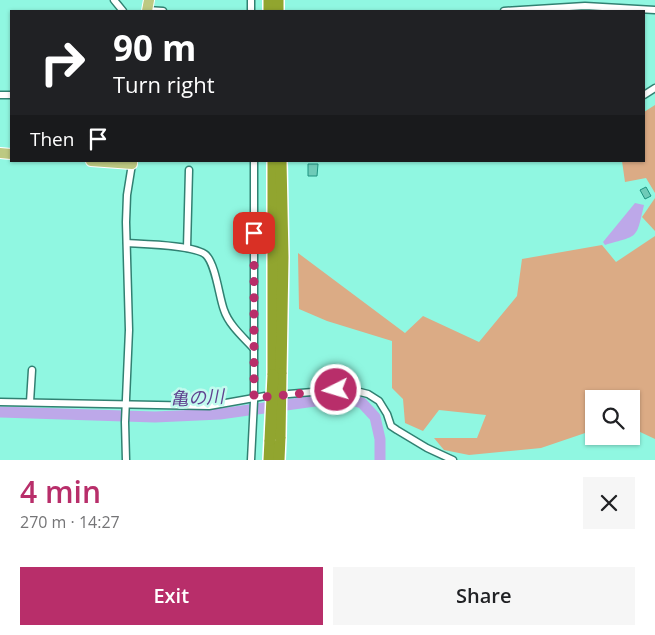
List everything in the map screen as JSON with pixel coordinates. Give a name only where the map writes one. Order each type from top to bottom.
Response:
[{"type":"highway","points":[[273,162],[277,375]]},
{"type":"highway","points":[[279,460],[275,439],[283,257],[281,162]]},
{"type":"highway","points":[[269,460],[275,439]]},
{"type":"main road","points":[[112,162],[132,163]]},
{"type":"street","points":[[114,0],[122,10]]},
{"type":"street","points":[[520,10],[584,6],[655,10]]},
{"type":"street","points":[[251,460],[254,400],[254,162]]},
{"type":"street","points":[[126,460],[125,422],[130,330],[126,222],[127,194],[132,163]]},
{"type":"street","points":[[187,248],[189,170]]},
{"type":"street","points":[[127,243],[194,249],[207,256],[216,277],[224,311],[236,330],[254,349]]},
{"type":"street","points":[[30,402],[32,370]]},
{"type":"street","points":[[0,402],[209,406],[336,390],[352,390],[368,394],[379,401],[387,414],[390,426],[427,448],[454,460]]},
{"type":"shaded area","points":[[655,105],[655,193],[646,178],[625,182],[622,162],[645,162],[645,111]]},
{"type":"shaded area","points":[[655,198],[655,231],[642,217]]},
{"type":"shaded area","points":[[635,203],[644,205],[637,230],[630,237],[605,245],[603,242]]},
{"type":"shaded area","points":[[655,236],[655,439],[640,432],[640,390],[585,390],[585,433],[541,448],[469,455],[444,450],[434,438],[477,438],[486,415],[439,410],[423,431],[405,423],[403,399],[392,388],[392,341],[327,321],[299,309],[298,253],[405,333],[423,316],[479,342],[517,296],[522,259],[602,245],[616,262]]},
{"type":"building","points":[[308,164],[318,164],[317,176],[308,176]]},
{"type":"building","points":[[646,187],[651,196],[645,199],[640,190]]},
{"type":"waterway","name":"亀の川","points":[[0,412],[155,417],[220,414],[315,401],[348,399],[362,403],[375,417],[380,439],[380,460]]},
{"type":"route","points":[[254,233],[254,398],[336,390]]}]
